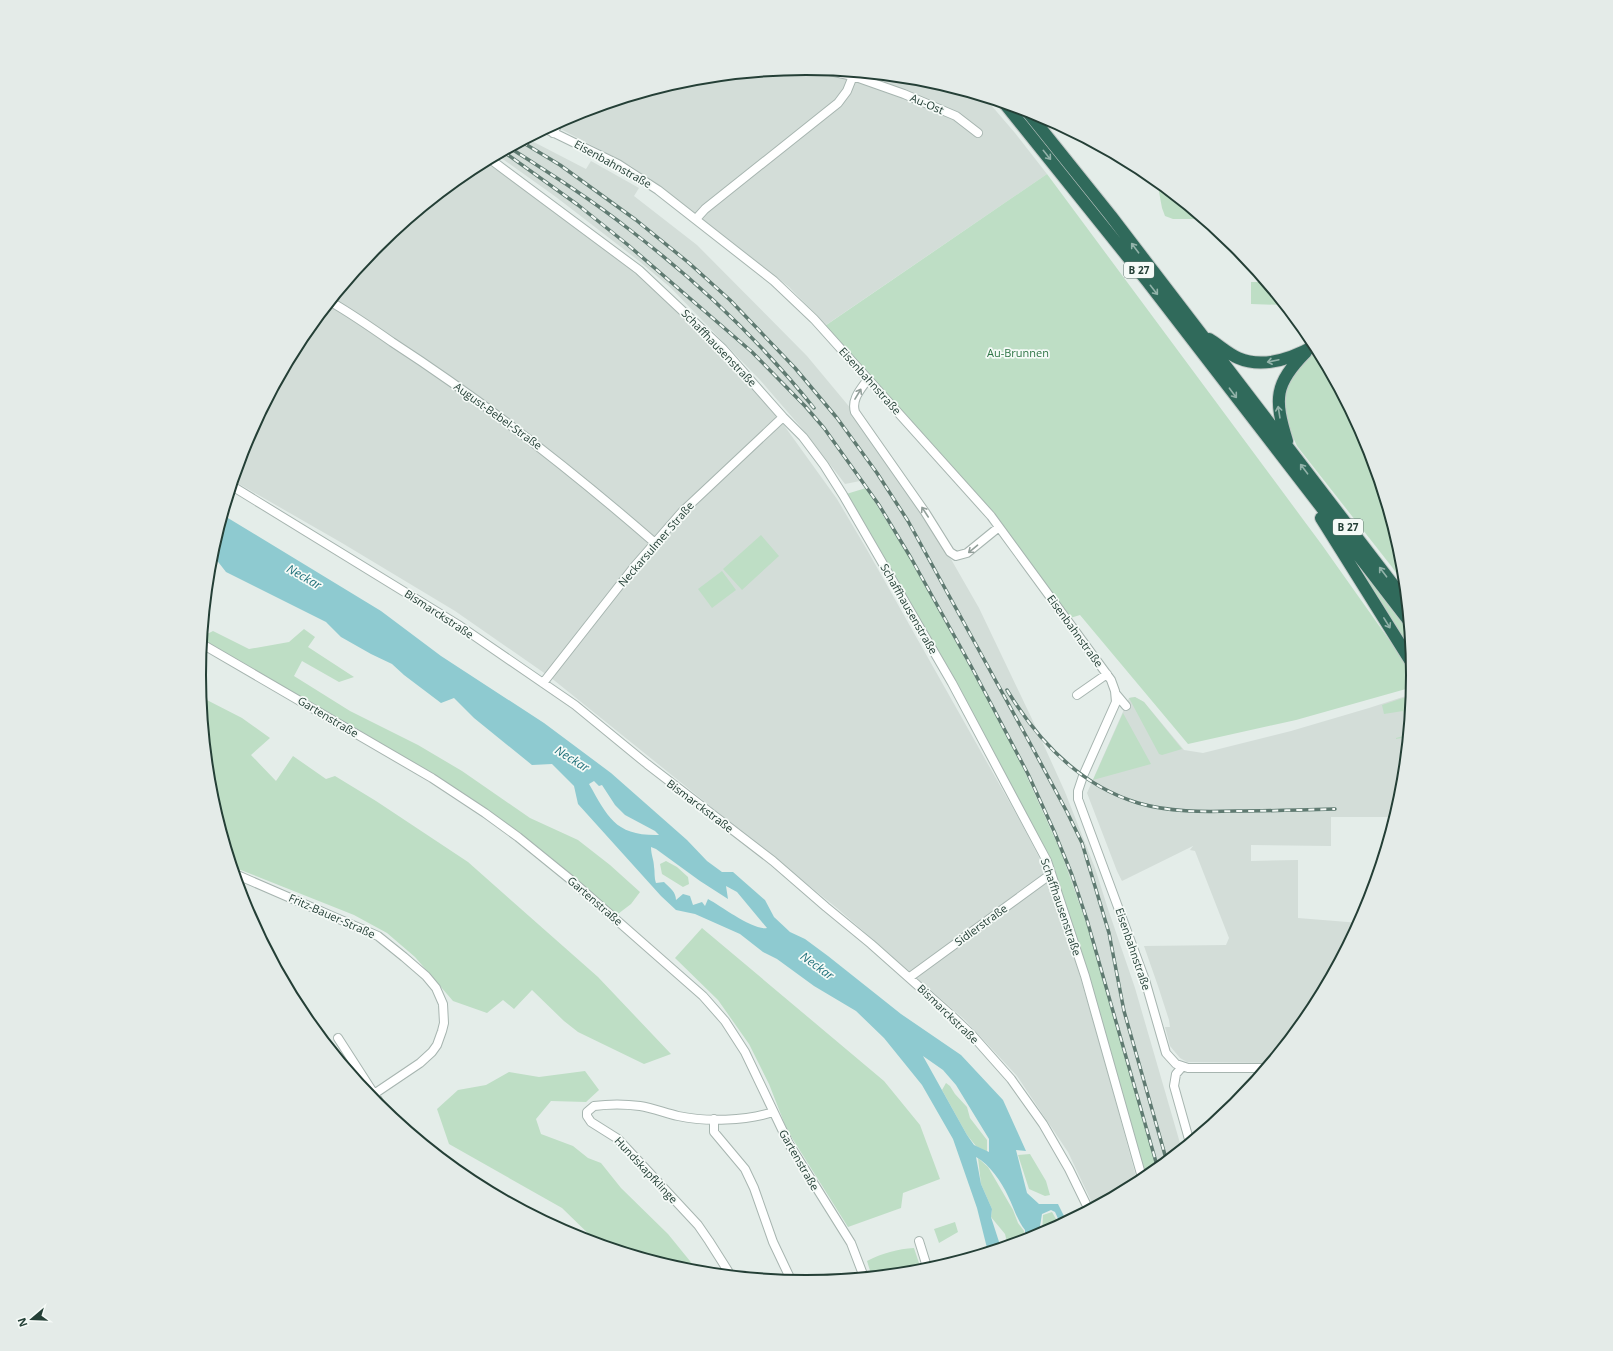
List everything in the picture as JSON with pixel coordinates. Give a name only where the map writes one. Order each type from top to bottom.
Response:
[{"type":"highway","name":"B 27","points":[[1011,111],[1147,281],[1404,614]]},
{"type":"highway","name":"B 27","points":[[1034,120],[1106,210],[1402,596]]},
{"type":"highway","points":[[1201,335],[1238,358],[1254,363],[1277,360],[1310,348]]},
{"type":"highway","points":[[1289,450],[1279,416],[1278,395],[1281,386],[1292,366],[1311,349]]},
{"type":"highway","points":[[1312,495],[1314,508],[1406,654]]},
{"type":"street","points":[[696,219],[705,209],[838,103],[848,91],[853,77]]},
{"type":"street","name":"Au-Ost","points":[[856,77],[904,94],[956,116],[978,133]]},
{"type":"street","name":"Eisenbahnstraße","points":[[554,133],[618,164],[652,186],[786,290],[811,315],[991,516],[1107,674],[1116,694],[1116,702],[1080,787],[1078,799],[1136,954],[1166,1053],[1171,1059],[1182,1067]]},
{"type":"street","name":"Schaffhausenstraße","points":[[495,162],[639,270],[723,348],[783,417],[803,437],[824,465],[872,543],[952,683],[1043,854],[1085,976],[1141,1174]]},
{"type":"street","name":"August-Bebel-Straße","points":[[335,304],[420,360],[494,411],[600,495],[655,543]]},
{"type":"street","points":[[868,379],[854,400],[855,412],[925,512],[950,552],[956,556],[967,553],[999,527]]},
{"type":"street","name":"Neckarsulmer Straße","points":[[543,684],[655,543],[682,512],[783,417]]},
{"type":"street","name":"Bismarckstraße","points":[[236,488],[422,602],[575,705],[646,764],[773,861],[910,977],[972,1035],[1011,1079],[1042,1124],[1069,1169],[1087,1206]]},
{"type":"street","name":"Gartenstraße","points":[[207,647],[459,796],[518,837],[571,880],[703,996],[725,1021],[744,1052],[800,1164],[851,1243],[863,1273]]},
{"type":"street","points":[[1077,695],[1107,674]]},
{"type":"street","points":[[1116,694],[1126,706]]},
{"type":"street","name":"Sidlerstraße","points":[[910,977],[1051,874]]},
{"type":"street","name":"Fritz-Bauer-Straße","points":[[241,877],[378,936],[404,956],[426,976],[436,988],[443,1004],[444,1023],[437,1045],[420,1063],[375,1093]]},
{"type":"street","points":[[338,1038],[362,1079]]},
{"type":"street","points":[[1189,1138],[1174,1086],[1176,1074],[1182,1067],[1260,1068]]},
{"type":"street","name":"Hundskapfklinge","points":[[727,1271],[698,1226],[618,1139],[591,1122],[587,1116],[587,1112],[594,1106],[630,1105],[648,1107],[684,1117],[714,1119],[751,1118],[773,1112]]},
{"type":"street","points":[[714,1119],[714,1132],[738,1160],[750,1179],[773,1242],[789,1276]]},
{"type":"street","points":[[919,1241],[926,1264]]},
{"type":"shaded area","points":[[806,75],[846,76],[885,80],[962,95],[990,104],[1047,174],[826,325],[789,287],[678,200],[631,166],[560,129],[613,107],[651,95],[728,80],[767,76]]},
{"type":"shaded area","points":[[533,141],[586,169],[591,161],[639,188],[634,196],[697,245],[807,356],[872,434],[924,512],[979,608],[1065,792],[1095,868],[1135,988],[1181,1145],[1155,1164],[1092,939],[1061,852],[1017,754],[890,524],[860,481],[845,484],[805,432],[760,380],[671,288],[639,261],[556,197],[501,158]]},
{"type":"shaded area","points":[[490,165],[637,274],[720,349],[745,376],[783,424],[837,499],[1019,819],[1042,863],[1062,915],[1104,1059],[1136,1177],[1092,1204],[1068,1152],[1017,1076],[965,1020],[838,909],[550,677],[455,611],[342,543],[238,483],[252,446],[286,375],[330,310],[355,280],[382,251],[411,224],[441,199]]},
{"type":"shaded area","points":[[1406,696],[1402,754],[1390,817],[1331,817],[1331,846],[1251,845],[1251,861],[1298,860],[1298,918],[1353,922],[1345,941],[1327,976],[1306,1009],[1265,1063],[1187,1062],[1180,1058],[1170,1046],[1165,1027],[1170,1027],[1169,1020],[1144,946],[1226,945],[1229,938],[1195,851],[1190,850],[1193,846],[1122,881],[1117,871],[1087,793],[1129,698],[1135,697],[1144,702],[1184,750],[1203,753],[1291,731]]},
{"type":"green space","name":"Au-Brunnen","points":[[1047,174],[1322,545],[1407,665],[1407,689],[1296,720],[1188,744],[1080,615],[1067,619],[991,516],[822,328]]},
{"type":"green space","points":[[1159,189],[1196,219],[1173,219],[1165,216]]},
{"type":"green space","points":[[1251,282],[1260,282],[1279,305],[1251,304]]},
{"type":"green space","points":[[1312,351],[1327,375],[1345,410],[1375,482],[1387,520],[1398,576],[1297,446],[1278,404],[1278,395]]},
{"type":"green space","points":[[866,488],[911,560],[1014,748],[1061,852],[1092,939],[1155,1164],[1142,1174],[1047,861],[843,495]]},
{"type":"green space","points":[[1333,528],[1405,623],[1406,647]]},
{"type":"green space","points":[[761,535],[779,556],[742,590],[723,569]]},
{"type":"green space","points":[[722,571],[736,590],[712,608],[698,589]]},
{"type":"green space","points":[[304,629],[315,637],[308,647],[354,677],[339,682],[302,661],[294,676],[350,711],[418,745],[462,771],[530,818],[578,840],[610,865],[640,892],[631,904],[614,917],[485,813],[207,647],[207,634],[213,631],[249,649],[289,642]]},
{"type":"green space","points":[[1135,697],[1144,702],[1182,749],[1162,755],[1159,754],[1129,698]]},
{"type":"green space","points":[[1406,697],[1405,724],[1403,711],[1384,714],[1382,705]]},
{"type":"green space","points":[[207,700],[242,718],[270,738],[251,755],[276,781],[293,756],[326,779],[335,776],[376,801],[468,862],[598,977],[671,1054],[644,1064],[578,1032],[564,1021],[532,990],[514,1009],[503,1000],[487,1013],[453,1001],[415,957],[387,933],[354,915],[238,869],[226,831],[218,793],[211,754]]},
{"type":"green space","points":[[1123,713],[1151,764],[1093,780]]},
{"type":"green space","points":[[1404,736],[1404,738],[1396,738]]},
{"type":"green space","points":[[666,861],[677,867],[688,877],[689,884],[683,887],[662,874],[660,864]]},
{"type":"green space","points":[[702,928],[884,1081],[920,1125],[940,1179],[903,1193],[901,1208],[848,1227],[787,1130],[769,1084],[749,1044],[718,1000],[675,958]]},
{"type":"green space","points":[[585,1071],[599,1090],[586,1102],[551,1101],[536,1119],[541,1134],[573,1146],[588,1158],[601,1163],[621,1188],[668,1234],[693,1265],[651,1256],[590,1235],[562,1208],[449,1144],[437,1109],[458,1090],[486,1085],[509,1072],[539,1077]]},
{"type":"green space","points":[[946,1083],[967,1107],[970,1118],[987,1140],[987,1152],[976,1146],[967,1135],[942,1090]]},
{"type":"green space","points":[[1030,1154],[1046,1181],[1050,1195],[1045,1196],[1029,1189],[1018,1155]]},
{"type":"green space","points":[[978,1158],[988,1167],[1013,1210],[1018,1223],[1024,1231],[1024,1235],[1007,1241],[1005,1234],[991,1217],[992,1209],[981,1184]]},
{"type":"green space","points":[[1052,1212],[1057,1221],[1042,1227],[1043,1215]]},
{"type":"green space","points":[[955,1222],[958,1232],[939,1243],[934,1229]]},
{"type":"green space","points":[[914,1248],[920,1265],[871,1272],[867,1261],[902,1249]]},
{"type":"water","name":"Neckar","points":[[227,517],[381,611],[441,656],[544,723],[611,773],[687,840],[707,861],[722,872],[733,872],[765,900],[774,917],[790,932],[805,939],[901,1014],[961,1055],[1003,1100],[1026,1151],[1016,1150],[1027,1193],[1039,1204],[1058,1204],[1065,1217],[1059,1220],[1055,1212],[1051,1210],[1042,1214],[1040,1228],[1025,1234],[1025,1230],[1002,1185],[986,1164],[976,1157],[981,1184],[992,1209],[991,1217],[1000,1244],[987,1248],[977,1208],[953,1139],[922,1085],[884,1038],[856,1011],[814,986],[777,959],[763,952],[740,934],[695,914],[676,910],[661,896],[578,804],[574,786],[552,764],[532,765],[474,718],[454,698],[441,703],[392,664],[341,637],[326,622],[226,572],[217,561]],"holes":[[[594,781],[599,786],[602,785],[615,805],[625,815],[655,831],[659,835],[632,832],[615,822],[608,815],[589,784]],[[651,847],[728,899],[726,886],[737,892],[767,928],[754,926],[708,899],[705,906],[702,902],[693,905],[690,896],[683,894],[676,900],[674,892],[664,882],[656,883]],[[923,1056],[943,1070],[956,1085],[989,1139],[989,1152],[974,1145],[967,1135]]]},
{"type":"railway","points":[[526,145],[560,165],[636,220],[689,263],[730,300],[795,368],[837,418],[877,473],[908,521],[1031,745],[1082,843],[1109,933],[1124,1011],[1165,1157]]},
{"type":"railway","points":[[514,151],[601,208],[680,270],[750,336],[814,408]]},
{"type":"railway","points":[[507,154],[578,205],[628,245],[752,352],[805,406],[824,428],[879,505],[911,558],[971,666],[1028,774],[1054,831],[1072,875],[1087,920],[1156,1163]]},
{"type":"railway","points":[[1007,690],[1032,727],[1062,759],[1097,785],[1138,803],[1174,810],[1198,811],[1335,809]]}]
